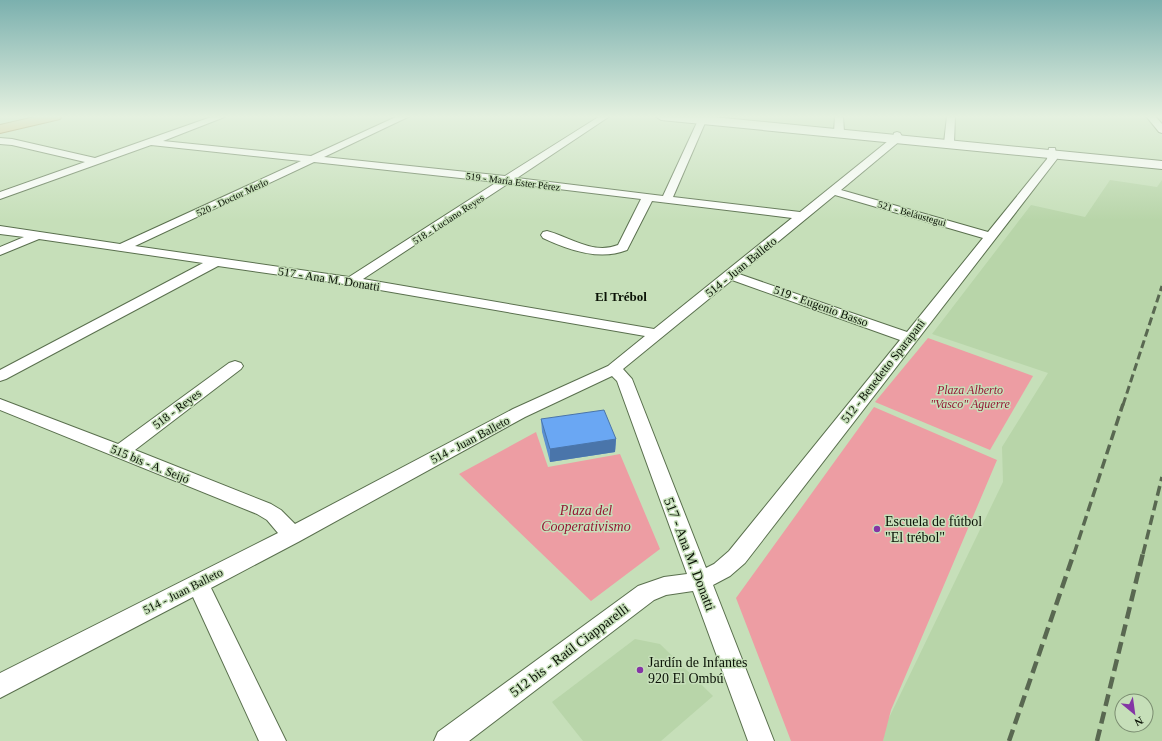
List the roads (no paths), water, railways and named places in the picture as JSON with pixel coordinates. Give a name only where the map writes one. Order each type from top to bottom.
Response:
[{"type":"main road","points":[[1038,151],[1162,162]]},
{"type":"main road","points":[[1053,152],[1162,165]]},
{"type":"street","points":[[49,151],[94,161]]},
{"type":"street","points":[[0,196],[125,151]]},
{"type":"street","name":"519 - María Ester Pérez","points":[[234,151],[508,180],[803,216]]},
{"type":"street","name":"520 - Doctor Merlo","points":[[122,247],[334,151]]},
{"type":"street","name":"518 - Luciano Reyes","points":[[351,282],[553,151]]},
{"type":"street","points":[[666,200],[687,151]]},
{"type":"street","name":"514 - Juan Balleto","points":[[0,686],[292,535],[519,413],[614,369],[882,151]]},
{"type":"street","name":"512 - Benedetto Sparapani","points":[[700,581],[722,570],[737,557],[1052,158],[1053,152]]},
{"type":"street","name":"521 - Beláustegui","points":[[834,191],[990,236]]},
{"type":"street","points":[[547,235],[579,248],[608,251],[618,250],[623,247],[648,197]]},
{"type":"street","name":"517 - Ana M. Donatti","points":[[0,230],[351,282],[657,334]]},
{"type":"street","points":[[0,251],[39,235]]},
{"type":"street","points":[[0,376],[217,261]]},
{"type":"street","name":"519 - Eugenio Basso","points":[[731,275],[910,338]]},
{"type":"street","name":"518 - Reyes","points":[[120,452],[235,366]]},
{"type":"street","name":"517 - Ana M. Donatti","points":[[614,369],[624,379],[761,741]]},
{"type":"street","name":"515 bis - A. Seijó","points":[[0,404],[264,509],[274,515],[292,535]]},
{"type":"street","name":"512 bis - Raúl Ciapparelli","points":[[447,741],[646,593],[664,586],[700,581]]},
{"type":"street","points":[[198,584],[273,741]]},
{"type":"railway","points":[[1123,405],[1162,286]]},
{"type":"railway","points":[[1074,554],[1123,404]]},
{"type":"railway","points":[[1143,554],[1162,477]]},
{"type":"railway","points":[[1009,741],[1074,553]]},
{"type":"railway","points":[[1097,741],[1143,553]]},
{"type":"place","name":"Escuela de fútbol \"El trébol\"","points":[[877,529]]},
{"type":"place","name":"Jardín de Infantes 920 El Ombú","points":[[640,670]]},
{"type":"district","name":"El Trébol","points":[[621,296]]},
{"type":"park label","name":"Plaza Alberto \"Vasco\" Aguerre","points":[[970,397]]},
{"type":"park label","name":"Plaza del Cooperativismo","points":[[586,518]]}]
